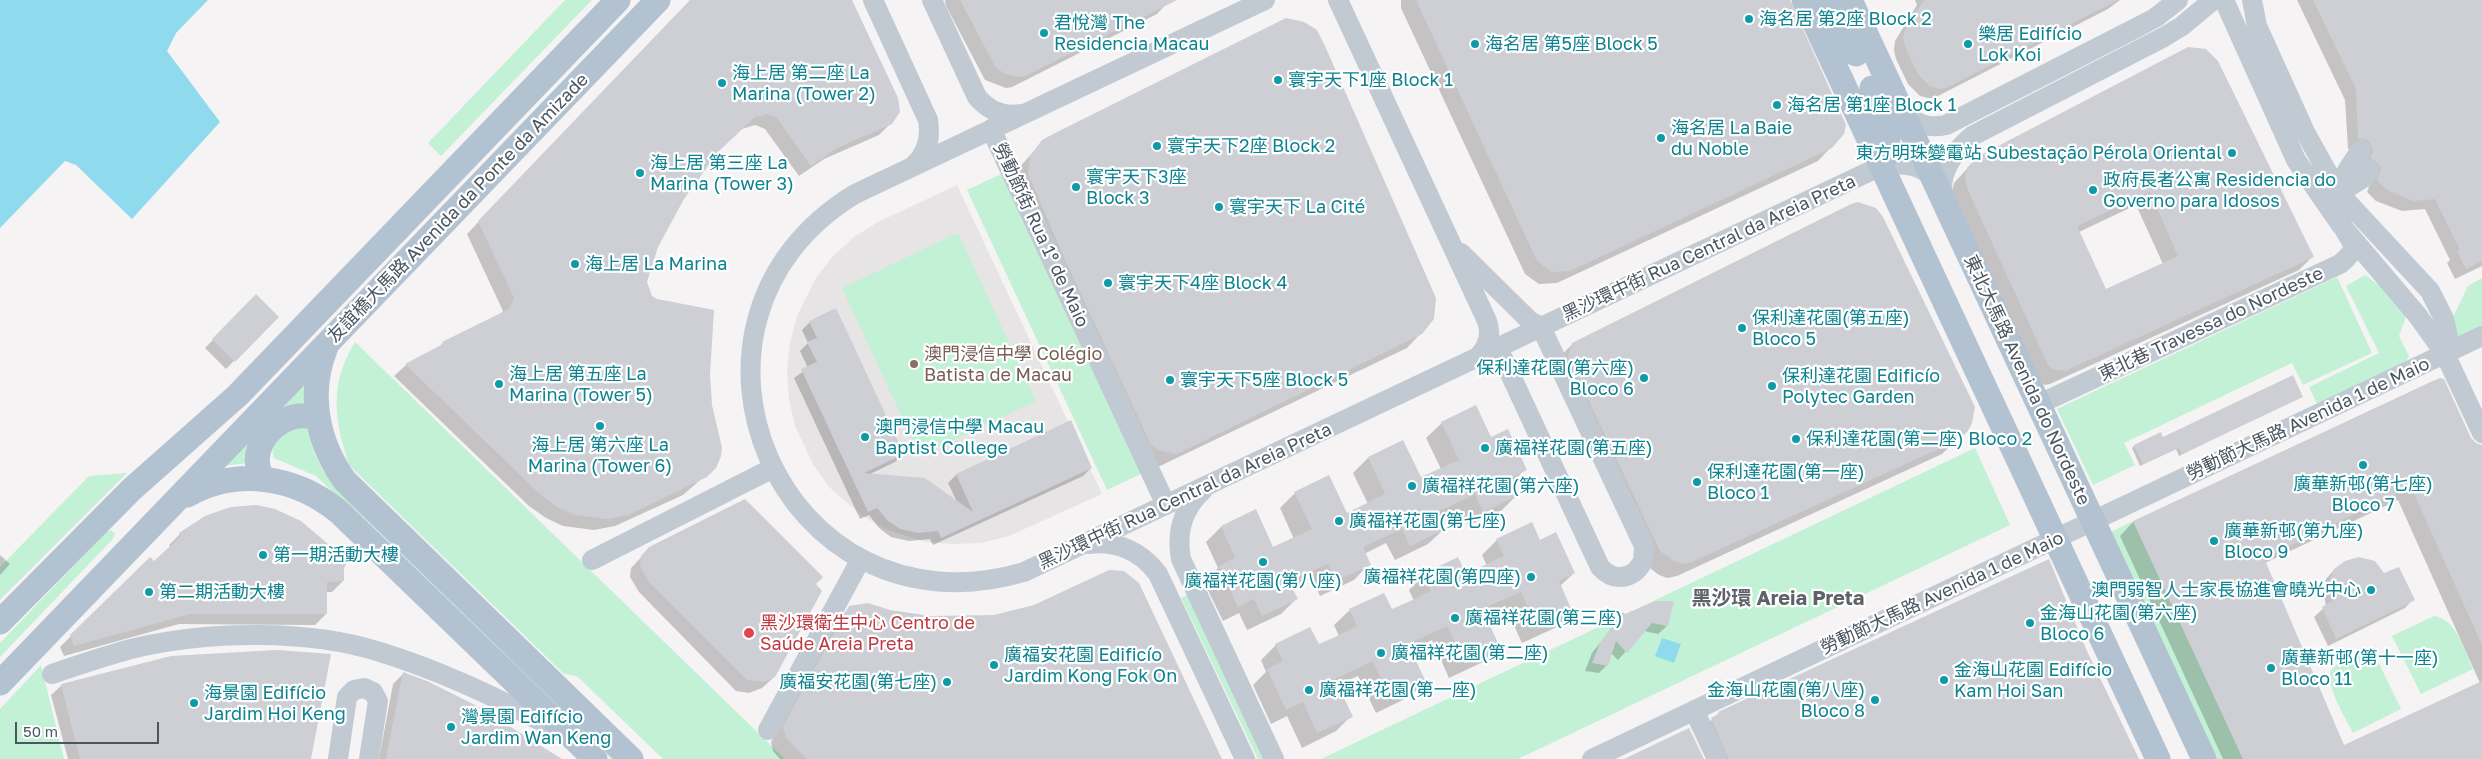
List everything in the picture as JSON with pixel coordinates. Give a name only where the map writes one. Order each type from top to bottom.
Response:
[{"type":"main road","name":"友誼橋大馬路 Avenida da Ponte da Amizade","points":[[0,622],[132,490],[238,395],[618,0]]},
{"type":"main road","name":"友誼橋大馬路 Avenida da Ponte da Amizade","points":[[0,683],[658,0]]},
{"type":"main road","points":[[1804,0],[2158,759]]},
{"type":"main road","points":[[1830,0],[1893,111],[1887,122],[1888,147],[1881,166]]},
{"type":"main road","name":"東北大馬路 Avenida do Nordeste","points":[[1850,0],[1893,111],[1933,177],[2204,759]]},
{"type":"main road","points":[[328,343],[316,384],[317,419],[323,441],[332,462],[353,490],[631,759]]},
{"type":"main road","points":[[263,479],[258,469],[257,459],[265,438],[279,423],[289,417],[305,415],[317,419]]},
{"type":"main road","points":[[174,502],[192,492],[222,481],[263,479],[303,489],[339,512],[594,759]]},
{"type":"street","points":[[873,0],[928,120],[930,134],[927,148],[920,159],[909,168]]},
{"type":"street","name":"勞動節街 Rua 1º de Maio","points":[[932,0],[977,97],[987,107],[999,113],[1013,115],[1026,113]]},
{"type":"street","name":"黑沙環中街 Rua Central da Areia Preta","points":[[1265,0],[855,194],[823,217],[799,241],[782,264],[772,284],[756,332],[751,374],[752,399],[759,432],[773,468],[787,492],[808,519],[833,541],[861,559],[908,577],[958,583],[992,580],[1016,574],[1074,549],[1881,166],[1906,164],[1921,169],[1933,177]]},
{"type":"street","points":[[1338,0],[1488,325],[1488,344],[1477,358]]},
{"type":"street","points":[[1893,111],[1922,126],[1932,128],[1946,125],[2155,18],[2178,0]]},
{"type":"street","points":[[1944,203],[1941,188],[1947,167],[1962,144],[1972,136],[2164,37],[2182,26],[2213,0]]},
{"type":"street","points":[[2224,0],[2296,160],[2341,225],[2418,316],[2445,354],[2482,433]]},
{"type":"street","points":[[2252,0],[2253,13],[2261,35],[2305,132],[2339,193],[2430,291],[2444,319],[2448,337],[2445,354]]},
{"type":"street","name":"勞動節街 Rua 1º de Maio","points":[[992,129],[1166,505]]},
{"type":"street","points":[[2341,225],[2339,193],[2343,176],[2362,150]]},
{"type":"street","points":[[2339,193],[2364,177],[2369,170]]},
{"type":"street","name":"東北巷 Travessa do Nordeste","points":[[2039,404],[2340,264],[2348,257],[2352,244],[2350,236],[2341,225]]},
{"type":"street","points":[[1450,241],[1530,321],[1541,327]]},
{"type":"street","name":"黑沙環中街 Rua Central da Areia Preta","points":[[1498,348],[1600,567],[1612,576],[1620,578],[1631,575],[1643,561],[1644,546],[1541,327]]},
{"type":"street","name":"勞動節大馬路 Avenida 1 de Maio","points":[[1592,759],[2482,336]]},
{"type":"street","points":[[592,560],[773,468]]},
{"type":"street","points":[[1215,482],[1202,491],[1191,503],[1184,516],[1179,532],[1181,559],[1274,759]]},
{"type":"street","points":[[1074,549],[1099,543],[1115,544],[1132,550],[1154,569],[1246,759]]},
{"type":"street","points":[[768,730],[861,559]]},
{"type":"street","points":[[1170,599],[1171,590],[1176,584],[1184,582],[1193,588]]},
{"type":"street","points":[[52,674],[135,648],[196,638],[242,635],[295,637],[365,648],[442,673],[485,691],[573,738]]},
{"type":"street","points":[[338,759],[347,697],[359,688],[369,689],[378,702],[369,759]]},
{"type":"street","points":[[1694,710],[1717,759]]},
{"type":"shaded area","name":"澳門浸信中學 Colégio Batista de Macau","points":[[957,185],[1102,494],[1009,536],[981,543],[953,544],[925,542],[885,529],[861,515],[829,487],[813,464],[795,426],[789,399],[787,371],[790,343],[797,316],[816,278],[833,256],[854,237],[878,222]]},
{"type":"green space","points":[[565,0],[592,0],[441,156],[428,143]]},
{"type":"green space","points":[[1006,172],[1145,472],[1107,490],[967,190]]},
{"type":"green space","points":[[958,233],[1036,401],[920,456],[842,288]]},
{"type":"green space","points":[[2365,275],[2391,294],[2406,317],[2399,336],[2409,356],[2403,367],[2318,406],[2309,387],[2379,353],[2346,286]]},
{"type":"green space","points":[[2337,277],[2372,353],[2303,385],[2292,363],[2124,443],[2135,465],[2093,485],[2057,409]]},
{"type":"green space","points":[[2482,278],[2482,329],[2458,340],[2452,319],[2468,286]]},
{"type":"green space","points":[[355,342],[785,759],[663,759],[578,677],[563,673],[349,465],[337,417],[337,402],[341,373]]},
{"type":"green space","points":[[315,370],[313,401],[300,404],[280,415],[267,431],[250,463],[222,466]]},
{"type":"green space","points":[[296,421],[308,429],[315,454],[323,471],[621,759],[611,759],[316,476],[274,458],[273,446],[275,441]]},
{"type":"green space","points":[[1975,448],[2010,525],[1518,759],[1321,759]]},
{"type":"green space","points":[[127,473],[0,600],[0,567],[89,476]]},
{"type":"green space","points":[[2133,521],[2243,759],[2211,759],[2107,534]]},
{"type":"green space","points":[[111,530],[115,534],[112,540],[0,657],[0,643],[106,532]]},
{"type":"green space","points":[[1188,594],[1266,759],[1258,759],[1181,598]]},
{"type":"green space","points":[[2434,616],[2442,618],[2454,629],[2473,669],[2421,694],[2392,636]]},
{"type":"green space","points":[[2372,649],[2401,709],[2353,733],[2332,690],[2330,674],[2333,668],[2341,662]]},
{"type":"green space","points":[[41,665],[64,759],[0,759],[0,709]]},
{"type":"water","points":[[0,0],[208,0],[176,33],[167,51],[220,122],[132,219],[76,165],[65,161],[0,228]]},
{"type":"water","points":[[1662,638],[1681,644],[1674,663],[1655,656]]},
{"type":"building","name":"海上居 La Marina","points":[[690,0],[852,0],[898,98],[900,112],[892,124],[837,148],[811,166],[777,118],[768,114],[755,117],[718,152],[684,199],[658,247],[647,282],[652,296],[657,299],[714,310],[710,374],[712,405],[722,448],[721,456],[716,468],[707,477],[628,515],[607,519],[575,515],[557,507],[541,495],[405,364],[443,344],[442,342],[509,309],[514,298],[478,221]]},
{"type":"building","name":"君悅灣 The Residencia Macau","points":[[960,0],[1177,0],[1025,76],[1018,77],[1006,74],[996,68]]},
{"type":"building","name":"海名居 La Baie du Noble","points":[[1416,0],[1790,0],[1846,125],[1844,134],[1832,148],[1570,271],[1552,272],[1537,261]]},
{"type":"building","name":"樂居 Edifício Lok Koi","points":[[1924,0],[2118,0],[1946,88],[1939,89],[1930,86],[1918,74],[1903,39],[1905,30]]},
{"type":"building","points":[[2313,0],[2482,0],[2482,261],[2466,269],[2457,251],[2460,250],[2435,199],[2413,201],[2387,190],[2377,180],[2381,169],[2379,164],[2370,158],[2373,152],[2372,146],[2367,140],[2358,138],[2356,89]]},
{"type":"building","name":"寰宇天下 La Cité","points":[[1286,18],[1304,22],[1317,30],[1325,46],[1436,298],[1434,319],[1422,334],[1177,454],[1159,450],[1151,445],[1066,262],[1028,174],[1030,156],[1042,140]]},
{"type":"building","points":[[2188,47],[2206,49],[2218,61],[2314,257],[2065,371],[2052,369],[2048,365],[1967,188],[1965,176],[1967,168],[1977,157]],"holes":[[[2150,192],[2178,256],[2106,289],[2077,226]]]},
{"type":"building","name":"保利達花園 Edificío Polytec Garden","points":[[1858,202],[1876,208],[1883,217],[1975,407],[1972,423],[1968,431],[1958,440],[1692,562],[1682,564],[1674,561],[1660,551],[1568,357],[1572,343]]},
{"type":"building","points":[[256,294],[279,317],[235,362],[212,339]]},
{"type":"building","name":"澳門浸信中學 Macau Baptist College","points":[[836,308],[904,454],[864,473],[925,478],[973,512],[956,474],[1071,420],[1092,468],[941,538],[938,531],[918,533],[900,529],[887,520],[877,508],[868,512],[801,369],[817,362],[807,342],[817,338],[809,321]]},
{"type":"building","points":[[2293,375],[2303,397],[2182,454],[2179,448],[2143,464],[2134,445],[2161,432],[2163,437]]},
{"type":"building","points":[[2440,378],[2444,379],[2471,438],[2476,443],[2482,445],[2482,645],[2411,487],[2264,558],[2344,745],[2482,681],[2482,759],[2243,759],[2133,521]]},
{"type":"building","points":[[1476,405],[1491,437],[1508,429],[1527,470],[1510,478],[1519,495],[1483,512],[1475,494],[1437,512],[1445,529],[1410,546],[1402,529],[1363,547],[1371,565],[1335,581],[1328,564],[1289,582],[1298,599],[1262,616],[1254,599],[1238,607],[1219,566],[1235,558],[1221,526],[1256,509],[1273,547],[1312,529],[1294,492],[1329,475],[1347,513],[1385,494],[1368,457],[1403,440],[1421,477],[1459,460],[1441,422]]},
{"type":"building","name":"黑沙環衛生中心 Centro de Saúde Areia Preta","points":[[745,499],[823,577],[816,584],[822,591],[775,677],[764,682],[747,680],[649,582],[640,566],[641,556],[649,547]]},
{"type":"building","name":"第一期活動大樓","points":[[256,505],[275,509],[301,521],[348,561],[344,568],[344,581],[327,582],[327,614],[190,614],[74,646],[70,635],[150,557],[154,561],[181,536],[179,533],[205,516],[231,507]]},
{"type":"building","points":[[1532,522],[1540,540],[1556,532],[1575,573],[1559,581],[1573,613],[1538,629],[1521,592],[1482,609],[1500,647],[1465,664],[1447,626],[1408,644],[1426,682],[1391,699],[1373,661],[1335,679],[1353,717],[1317,733],[1303,702],[1286,710],[1267,669],[1283,661],[1275,644],[1310,627],[1319,644],[1333,638],[1357,626],[1349,609],[1384,593],[1392,609],[1415,599],[1431,591],[1423,574],[1458,557],[1466,574],[1504,556],[1496,539]]},
{"type":"building","name":"澳門弱智人士家長協進會曉光中心","points":[[2359,557],[2375,561],[2384,573],[2399,567],[2415,600],[2336,639],[2322,607],[2334,600],[2330,581],[2334,569],[2345,561]]},
{"type":"building","name":"金海山花園 Edifício Kam Hoi San","points":[[2049,559],[2086,649],[2139,759],[1729,759],[1711,718],[1719,714],[1718,712]]},
{"type":"building","name":"廣福安花園 Edificío Jardim Kong Fok On","points":[[1109,570],[1124,571],[1139,583],[1222,759],[807,759],[786,738],[783,726],[849,606],[868,603],[890,610],[931,616],[994,615],[1034,605]]},
{"type":"building","points":[[1656,601],[1674,601],[1668,626],[1652,623],[1627,653],[1616,641],[1608,666],[1592,663],[1600,643],[1623,612],[1625,614]]},
{"type":"building","name":"海景園 Edifício Jardim Hoi Keng","points":[[277,650],[331,654],[311,759],[80,759],[61,684],[171,656]]},
{"type":"building","name":"灣景園 Edifício Jardim Wan Keng","points":[[403,672],[427,681],[477,706],[562,759],[386,759]]},
{"type":"building","points":[[1689,728],[1704,759],[1624,759]]},
{"type":"place","name":"海名居 第2座 Block 2","points":[[1749,19]]},
{"type":"place","name":"君悅灣 The Residencia Macau","points":[[1044,33]]},
{"type":"place","name":"海名居 第5座 Block 5","points":[[1475,44]]},
{"type":"place","name":"樂居 Edifício Lok Koi","points":[[1968,44]]},
{"type":"place","name":"寰宇天下1座 Block 1","points":[[1278,80]]},
{"type":"place","name":"海上居 第二座 La Marina (Tower 2)","points":[[722,83]]},
{"type":"place","name":"海名居 第1座 Block 1","points":[[1777,105]]},
{"type":"place","name":"海名居 La Baie du Noble","points":[[1661,138]]},
{"type":"place","name":"寰宇天下2座 Block 2","points":[[1157,146]]},
{"type":"place","name":"東方明珠變電站 Subestação Pérola Oriental","points":[[2232,153]]},
{"type":"place","name":"海上居 第三座 La Marina (Tower 3)","points":[[640,173]]},
{"type":"place","name":"寰宇天下3座 Block 3","points":[[1076,187]]},
{"type":"place","name":"政府長者公寓 Residencia do Governo para Idosos","points":[[2093,190]]},
{"type":"place","name":"寰宇天下 La Cité","points":[[1219,207]]},
{"type":"place","name":"海上居 La Marina","points":[[575,264]]},
{"type":"place","name":"寰宇天下4座 Block 4","points":[[1108,283]]},
{"type":"place","name":"保利達花園(第五座) Bloco 5","points":[[1742,328]]},
{"type":"place","name":"澳門浸信中學 Colégio Batista de Macau","points":[[914,364]]},
{"type":"place","name":"保利達花園(第六座) Bloco 6","points":[[1644,378]]},
{"type":"place","name":"寰宇天下5座 Block 5","points":[[1170,380]]},
{"type":"place","name":"海上居 第五座 La Marina (Tower 5)","points":[[499,384]]},
{"type":"place","name":"保利達花園 Edificío Polytec Garden","points":[[1772,386]]},
{"type":"place","name":"海上居 第六座 La Marina (Tower 6)","points":[[600,426]]},
{"type":"place","name":"澳門浸信中學 Macau Baptist College","points":[[865,437]]},
{"type":"place","name":"保利達花園(第二座) Bloco 2","points":[[1796,439]]},
{"type":"place","name":"廣福祥花園(第五座)","points":[[1485,448]]},
{"type":"place","name":"廣華新邨(第七座) Bloco 7","points":[[2363,465]]},
{"type":"place","name":"保利達花園(第一座) Bloco 1","points":[[1697,482]]},
{"type":"place","name":"廣福祥花園(第六座)","points":[[1412,486]]},
{"type":"place","name":"廣福祥花園(第七座)","points":[[1339,521]]},
{"type":"place","name":"廣華新邨(第九座) Bloco 9","points":[[2214,541]]},
{"type":"place","name":"第一期活動大樓","points":[[263,555]]},
{"type":"place","name":"廣福祥花園(第八座)","points":[[1263,562]]},
{"type":"place","name":"廣福祥花園(第四座)","points":[[1531,577]]},
{"type":"place","name":"澳門弱智人士家長協進會曉光中心","points":[[2371,590]]},
{"type":"place","name":"第二期活動大樓","points":[[149,592]]},
{"type":"place","name":"廣福祥花園(第三座)","points":[[1455,618]]},
{"type":"place","name":"金海山花園(第六座) Bloco 6","points":[[2030,623]]},
{"type":"place","name":"黑沙環衛生中心 Centro de Saúde Areia Preta","points":[[749,633]]},
{"type":"place","name":"廣福祥花園(第二座)","points":[[1381,653]]},
{"type":"place","name":"廣福安花園 Edificío Jardim Kong Fok On","points":[[994,665]]},
{"type":"place","name":"廣華新邨(第十一座) Bloco 11","points":[[2271,668]]},
{"type":"place","name":"金海山花園 Edifício Kam Hoi San","points":[[1944,680]]},
{"type":"place","name":"廣福安花園(第七座)","points":[[947,682]]},
{"type":"place","name":"廣福祥花園(第一座)","points":[[1309,690]]},
{"type":"place","name":"金海山花園(第八座) Bloco 8","points":[[1875,700]]},
{"type":"place","name":"海景園 Edifício Jardim Hoi Keng","points":[[194,703]]},
{"type":"place","name":"灣景園 Edifício Jardim Wan Keng","points":[[451,727]]},
{"type":"district","name":"黑沙環 Areia Preta","points":[[1778,599]]}]
